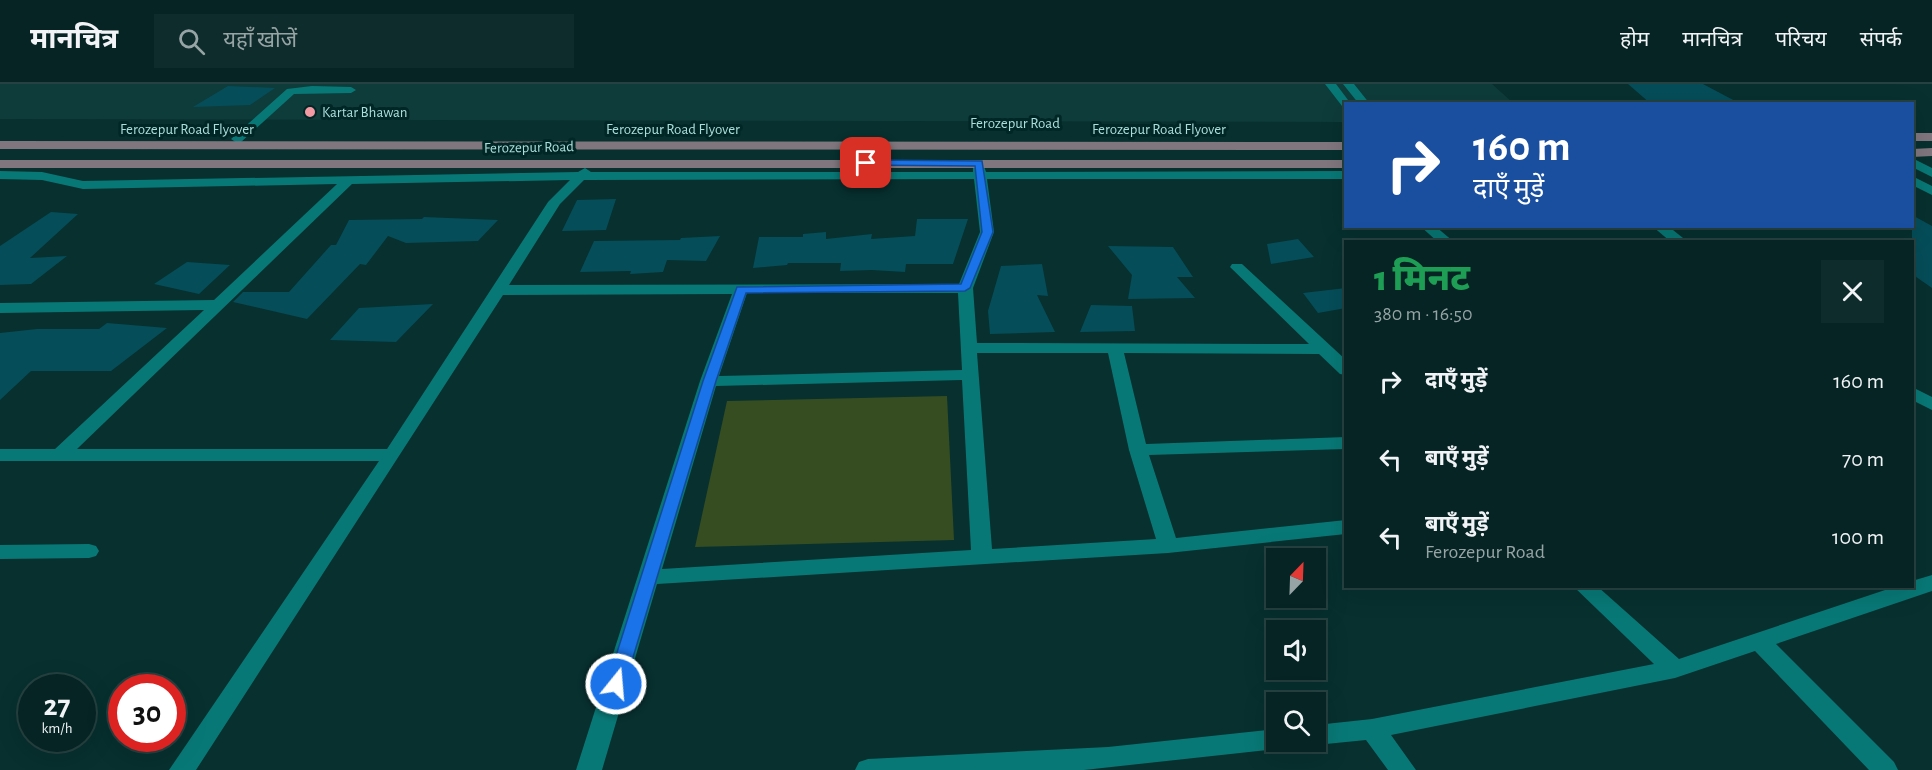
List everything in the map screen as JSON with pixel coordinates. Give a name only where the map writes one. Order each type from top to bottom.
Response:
[{"type":"main road","points":[[1914,137],[1932,137]]},
{"type":"main road","name":"Ferozepur Road","points":[[0,138],[1344,140]]},
{"type":"main road","name":"Ferozepur Road Flyover","points":[[0,145],[1344,146]]},
{"type":"main road","points":[[1914,145],[1932,145]]},
{"type":"main road","name":"Ferozepur Road Flyover","points":[[0,152],[1344,165]]},
{"type":"main road","points":[[1914,153],[1932,152]]},
{"type":"main road","name":"Ferozepur Road","points":[[0,164],[594,163],[979,170]]},
{"type":"street","points":[[1330,84],[1344,102]]},
{"type":"street","points":[[1348,84],[1363,102]]},
{"type":"street","points":[[237,139],[291,91],[351,90]]},
{"type":"street","points":[[1914,162],[1932,169]]},
{"type":"street","points":[[182,770],[392,455],[555,202],[594,163]]},
{"type":"street","points":[[0,175],[32,175],[96,164]]},
{"type":"street","points":[[536,164],[555,202]]},
{"type":"street","points":[[32,175],[83,185],[1344,165]]},
{"type":"street","points":[[979,170],[987,232],[965,288],[982,557]]},
{"type":"street","points":[[1914,181],[1932,191]]},
{"type":"street","points":[[61,454],[347,182]]},
{"type":"street","points":[[1429,228],[1444,240]]},
{"type":"street","points":[[1661,228],[1679,240]]},
{"type":"street","points":[[1237,267],[1344,368]]},
{"type":"street","points":[[500,290],[965,288]]},
{"type":"street","points":[[589,770],[709,381],[741,290]]},
{"type":"street","points":[[0,308],[216,305]]},
{"type":"street","points":[[969,348],[1322,349]]},
{"type":"street","points":[[1115,350],[1138,450],[1168,546]]},
{"type":"street","points":[[709,381],[970,375]]},
{"type":"street","points":[[1914,393],[1932,405]]},
{"type":"street","points":[[1138,450],[1344,443]]},
{"type":"street","points":[[0,455],[392,455]]},
{"type":"street","points":[[650,577],[1168,546],[1344,527]]},
{"type":"street","points":[[0,552],[89,551]]},
{"type":"street","points":[[1585,588],[1675,669]]},
{"type":"street","points":[[1326,734],[1372,729],[1675,669],[1760,642],[1911,588]]},
{"type":"street","points":[[1760,642],[1885,770]]},
{"type":"street","points":[[1372,729],[1403,770]]},
{"type":"street","points":[[868,770],[1111,764],[1266,741]]},
{"type":"shaded area","points":[[0,84],[1492,84],[1512,102],[1344,102],[1344,122],[0,119]]},
{"type":"green space","points":[[947,396],[954,540],[695,547],[727,401]]},
{"type":"building","points":[[1628,84],[1703,84],[1737,102],[1649,102]]},
{"type":"building","points":[[228,86],[275,88],[250,105],[193,107]]},
{"type":"building","points":[[616,199],[606,230],[562,231],[577,200]]},
{"type":"building","points":[[51,212],[78,214],[30,258],[67,256],[31,284],[0,285],[0,246]]},
{"type":"building","points":[[1914,216],[1932,226],[1932,288],[1914,275],[1914,240],[1912,240]]},
{"type":"building","points":[[424,217],[498,220],[478,241],[406,243],[388,236],[366,265],[360,264],[307,319],[233,302],[243,292],[289,292],[331,245],[336,245],[349,220],[422,219]]},
{"type":"building","points":[[917,219],[968,219],[953,264],[906,264],[905,272],[840,271],[841,263],[788,263],[787,265],[753,268],[759,237],[803,237],[803,234],[826,232],[826,239],[872,234],[871,239],[915,236]]},
{"type":"building","points":[[720,236],[706,261],[667,260],[663,272],[630,274],[631,271],[580,272],[594,241],[680,240],[681,238]]},
{"type":"building","points":[[1298,239],[1314,257],[1271,264],[1267,244]]},
{"type":"building","points":[[1108,246],[1173,247],[1193,277],[1177,277],[1195,298],[1128,299],[1132,275]]},
{"type":"building","points":[[187,262],[230,265],[199,294],[154,284]]},
{"type":"building","points":[[1042,264],[1048,296],[1037,295],[1055,332],[990,334],[988,311],[1001,266]]},
{"type":"building","points":[[1344,288],[1344,308],[1318,313],[1303,293]]},
{"type":"building","points":[[433,304],[396,342],[330,340],[359,308]]},
{"type":"building","points":[[1091,305],[1132,306],[1135,331],[1080,332]]},
{"type":"building","points":[[107,323],[167,328],[111,371],[31,371],[0,400],[0,333],[37,329],[99,329]]},
{"type":"place","name":"Kartar Bhawan","points":[[310,112]]},
{"type":"route","points":[[616,684],[709,381],[741,290],[965,288],[987,232],[988,223],[979,163],[866,163]]}]
